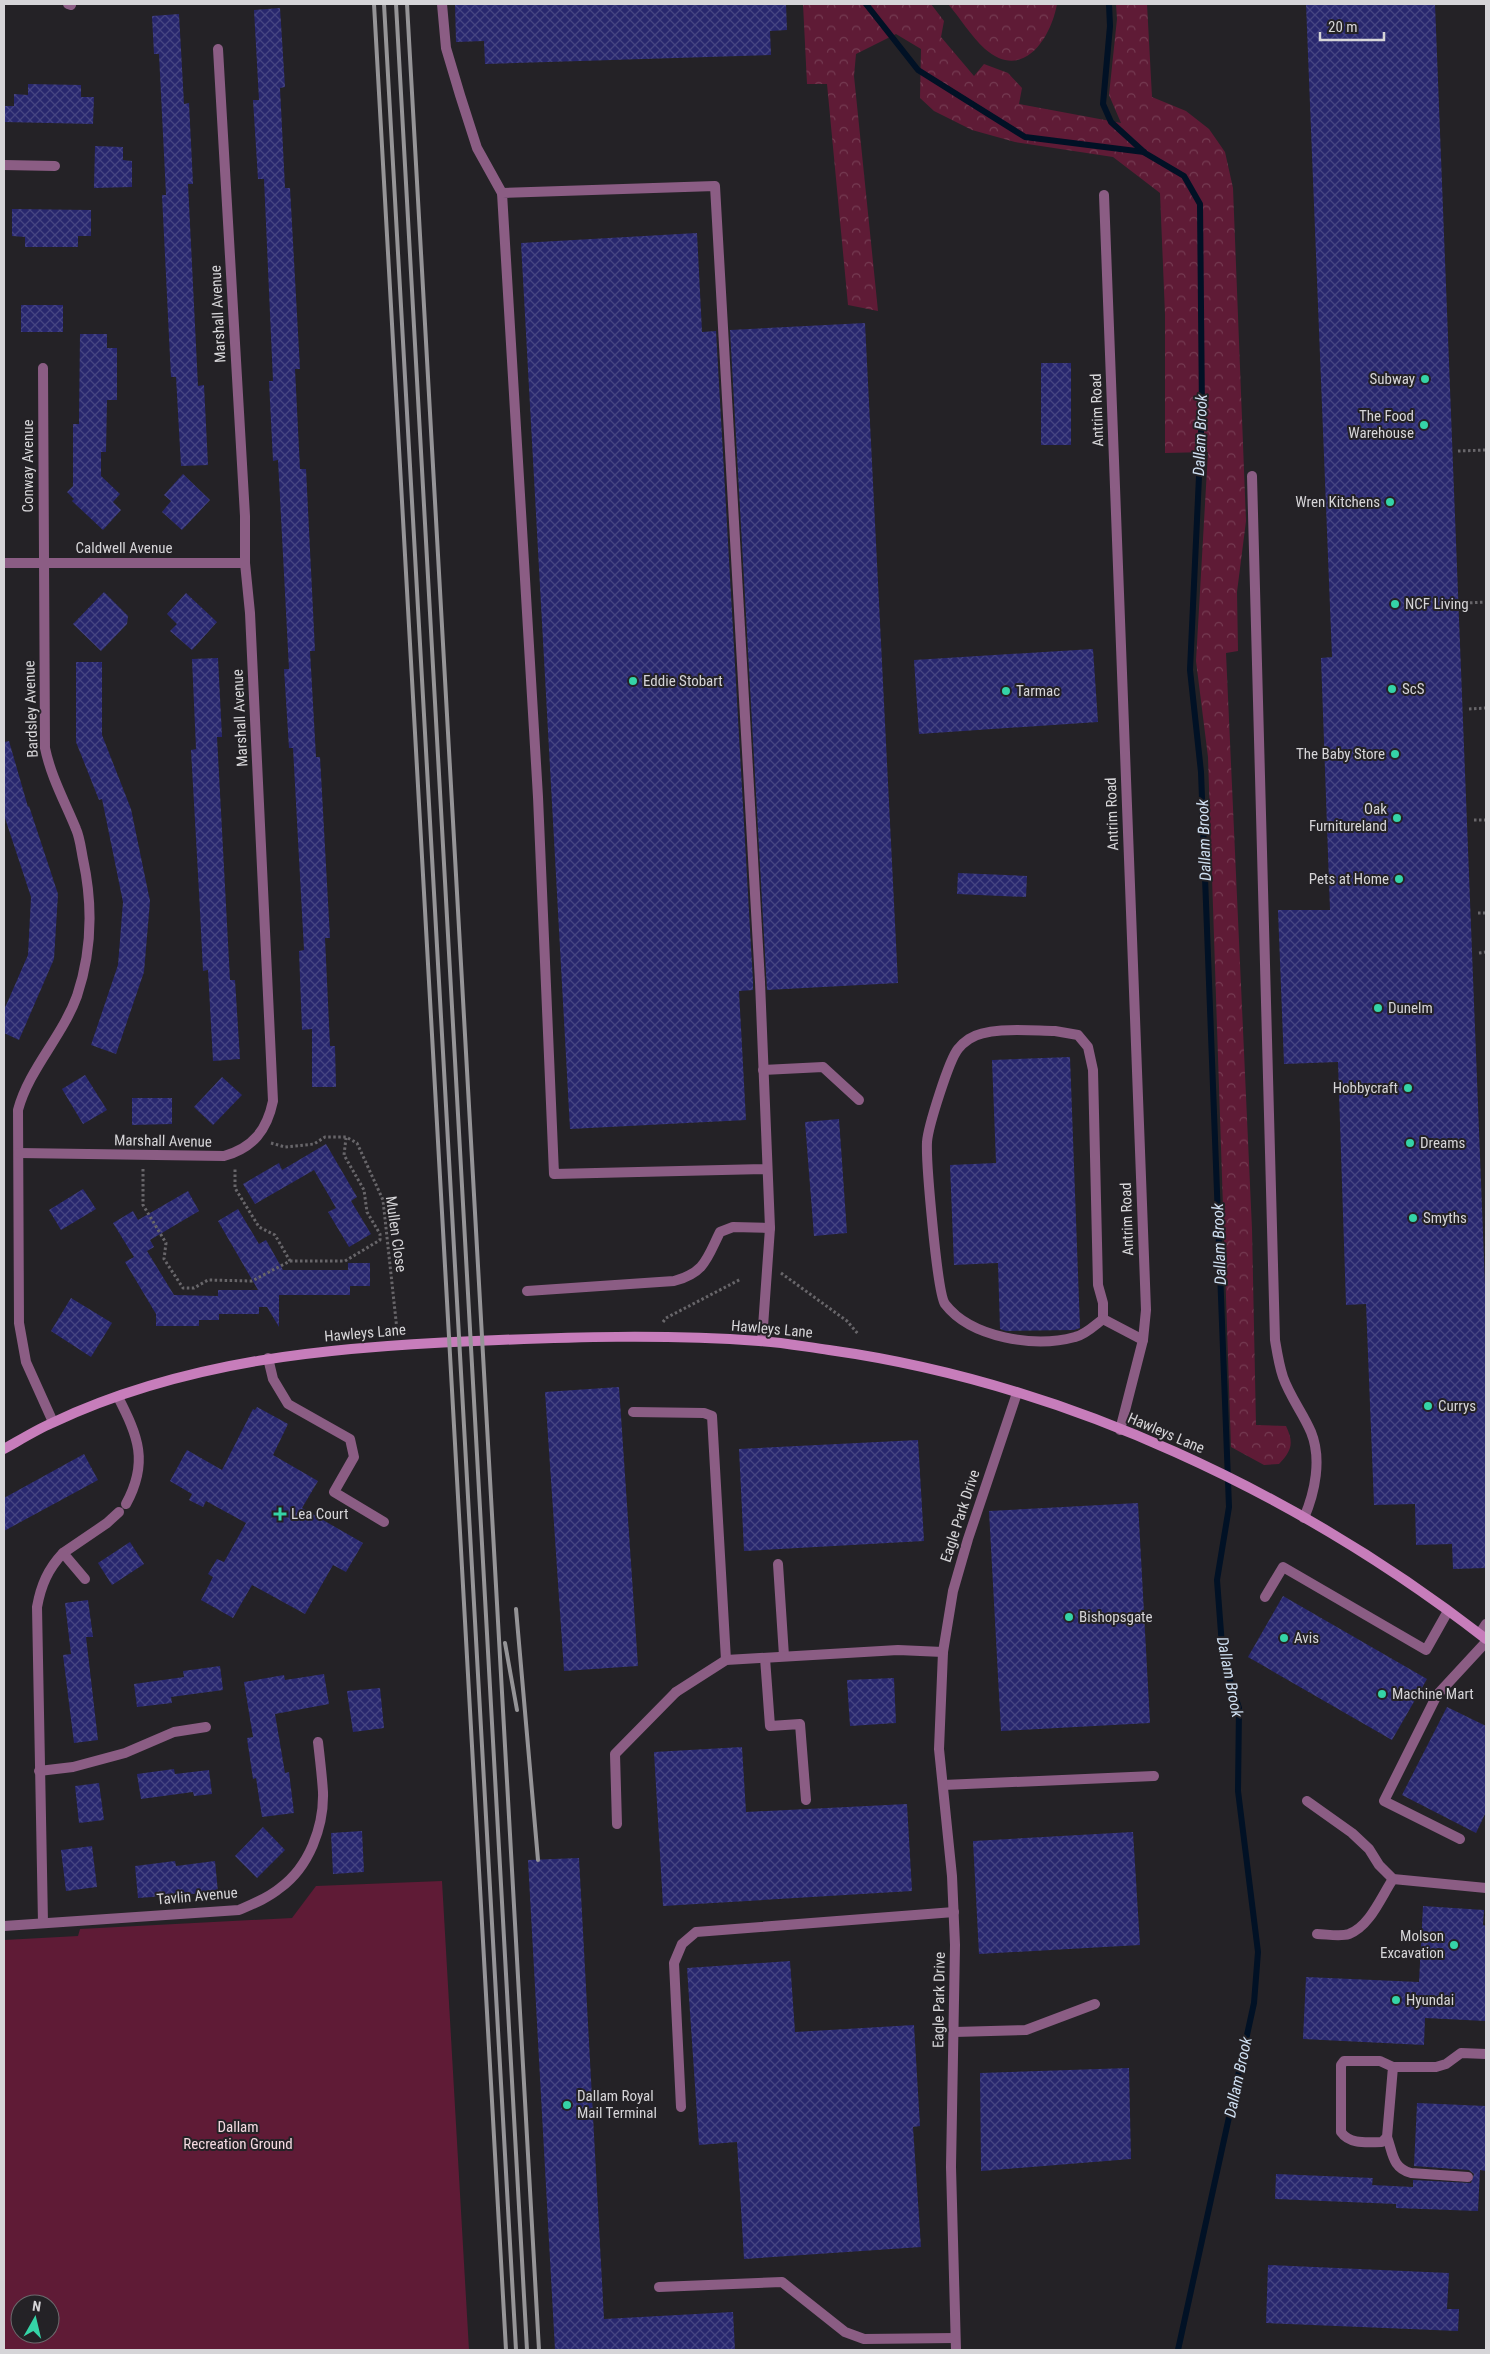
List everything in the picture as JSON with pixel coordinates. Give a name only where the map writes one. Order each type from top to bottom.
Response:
[{"type":"street","points":[[442,4],[446,48],[460,95],[477,148],[502,193],[538,796],[554,1174],[767,1169]]},
{"type":"street","name":"Marshall Avenue","points":[[19,1153],[210,1157],[235,1153],[256,1140],[270,1116],[274,1101],[250,613],[245,563],[245,506],[218,49]]},
{"type":"street","points":[[4,165],[55,166]]},
{"type":"street","points":[[502,193],[715,186],[760,982],[762,1070],[770,1228],[762,1341]]},
{"type":"street","name":"Antrim Road","points":[[1104,194],[1146,1310],[1143,1340],[1120,1430]]},
{"type":"street","name":"Conway Avenue","points":[[43,368],[44,564]]},
{"type":"street","points":[[1252,476],[1275,1340],[1283,1376],[1293,1401],[1311,1432],[1315,1445],[1316,1475],[1311,1502],[1304,1518]]},
{"type":"street","name":"Caldwell Avenue","points":[[4,564],[245,563]]},
{"type":"street","name":"Bardsley Avenue","points":[[44,564],[45,748],[49,768],[77,831],[89,885],[90,914],[88,950],[76,998],[61,1032],[23,1091],[18,1110],[19,1323],[26,1362],[53,1422]]},
{"type":"street","points":[[1055,1031],[1078,1035],[1088,1047],[1093,1070],[1098,1285],[1103,1303],[1103,1318],[1076,1337],[1030,1341],[989,1334],[966,1321],[944,1303],[937,1269],[927,1142],[931,1120],[957,1050],[970,1038],[986,1032],[1055,1031]]},
{"type":"street","points":[[762,1070],[824,1067],[859,1100]]},
{"type":"street","points":[[528,1291],[674,1281],[690,1277],[703,1266],[720,1232],[733,1227],[770,1228]]},
{"type":"street","points":[[1103,1318],[1143,1340]]},
{"type":"street","name":"Hawleys Lane","points":[[4,1449],[53,1422],[118,1397],[176,1378],[268,1358],[398,1344],[576,1337],[762,1341],[863,1355],[932,1369],[1017,1393],[1120,1430],[1247,1486],[1304,1518],[1377,1562],[1484,1638]]},
{"type":"street","points":[[268,1358],[273,1379],[288,1404],[350,1439],[354,1457],[334,1492],[384,1522]]},
{"type":"street","name":"Eagle Park Drive","points":[[956,2350],[951,2166],[954,1912],[939,1749],[942,1652],[953,1591],[960,1565],[1017,1393]]},
{"type":"street","points":[[118,1397],[134,1427],[139,1448],[138,1478],[126,1504]]},
{"type":"street","points":[[633,1412],[704,1413],[712,1416],[726,1660]]},
{"type":"street","points":[[43,1923],[37,1607],[45,1578],[53,1564],[63,1553],[108,1523],[119,1512]]},
{"type":"street","points":[[63,1553],[85,1579]]},
{"type":"street","points":[[778,1564],[784,1656]]},
{"type":"street","points":[[1265,1598],[1283,1567],[1426,1650],[1448,1611]]},
{"type":"street","points":[[1460,1839],[1384,1801],[1438,1696],[1484,1638],[1486,1624]]},
{"type":"street","points":[[617,1824],[615,1754],[676,1692],[726,1660],[898,1650],[942,1652]]},
{"type":"street","points":[[765,1658],[770,1726],[800,1724],[806,1800]]},
{"type":"street","points":[[39,1771],[73,1767],[125,1753],[174,1732],[206,1726]]},
{"type":"street","name":"Tavlin Avenue","points":[[4,1926],[239,1910],[263,1899],[281,1888],[300,1867],[309,1853],[320,1822],[323,1792],[318,1742]]},
{"type":"street","points":[[943,1785],[1154,1776]]},
{"type":"street","points":[[1307,1801],[1352,1833],[1370,1849],[1379,1865],[1393,1879],[1486,1888]]},
{"type":"street","points":[[1317,1934],[1348,1934],[1359,1928],[1366,1922],[1393,1879]]},
{"type":"street","points":[[681,2107],[674,1963],[682,1944],[696,1932],[954,1912]]},
{"type":"street","points":[[954,2032],[1026,2030],[1095,2004]]},
{"type":"street","points":[[1387,2137],[1382,2142],[1352,2141],[1345,2138],[1341,2132],[1341,2065],[1347,2060],[1380,2061],[1393,2067],[1436,2068],[1446,2064],[1461,2052],[1486,2054]]},
{"type":"street","points":[[1393,2067],[1387,2137],[1394,2161],[1402,2170],[1411,2173],[1468,2177]]},
{"type":"street","points":[[659,2287],[782,2282],[844,2332],[864,2339],[956,2338]]},
{"type":"path","points":[[1458,451],[1486,450]]},
{"type":"path","points":[[1465,603],[1486,602]]},
{"type":"path","points":[[1469,709],[1486,708]]},
{"type":"path","points":[[1474,820],[1486,820]]},
{"type":"path","points":[[1478,913],[1486,913]]},
{"type":"path","points":[[1480,953],[1486,952]]},
{"type":"path","points":[[256,1140],[285,1147],[314,1144],[325,1137],[346,1137]]},
{"type":"path","name":"Mullen Close","points":[[143,1156],[143,1205],[166,1243],[164,1259],[183,1288],[194,1288],[208,1280],[252,1281],[290,1261],[345,1262],[380,1240],[380,1234],[367,1212],[364,1190],[344,1155],[346,1137],[357,1143],[383,1200],[398,1344]]},
{"type":"path","points":[[235,1153],[235,1188],[260,1227],[275,1235],[290,1261]]},
{"type":"path","points":[[780,1272],[847,1321],[859,1334]]},
{"type":"path","points":[[660,1324],[666,1318],[741,1279]]},
{"type":"green space","points":[[803,4],[931,4],[944,21],[941,37],[974,76],[984,64],[1008,73],[1022,88],[1019,104],[1121,123],[1109,95],[1117,19],[1116,4],[1147,4],[1152,97],[1186,111],[1209,129],[1225,152],[1233,188],[1246,521],[1237,592],[1238,651],[1226,653],[1252,1229],[1256,1425],[1286,1426],[1291,1442],[1287,1455],[1279,1464],[1264,1465],[1231,1447],[1208,757],[1196,661],[1208,452],[1165,453],[1165,314],[1160,193],[1113,157],[1015,142],[972,130],[934,111],[920,98],[921,49],[896,34],[856,54],[854,76],[878,311],[848,305],[827,84],[807,84]]},
{"type":"green space","points":[[948,4],[1057,4],[1049,30],[1042,42],[1033,52],[1023,58],[1011,61],[999,58],[985,49]]},
{"type":"green space","name":"Dallam Recreation Ground","points":[[442,1881],[469,2350],[4,2350],[4,1940],[78,1936],[80,1929],[292,1918],[316,1886]]},
{"type":"building","points":[[455,4],[786,4],[787,30],[770,31],[771,55],[485,64],[484,41],[456,42]]},
{"type":"building","points":[[1306,4],[1435,4],[1486,1310],[1486,1568],[1453,1569],[1452,1544],[1416,1545],[1415,1504],[1374,1505],[1366,1304],[1346,1305],[1338,1062],[1284,1064],[1278,910],[1330,910],[1321,658],[1332,657]]},
{"type":"building","points":[[280,8],[285,87],[280,88],[285,188],[290,188],[300,369],[295,369],[300,469],[306,469],[315,651],[310,651],[316,757],[320,757],[330,938],[325,938],[330,1046],[335,1046],[336,1087],[312,1087],[312,1029],[302,1030],[299,951],[304,950],[293,748],[289,748],[284,669],[289,669],[278,460],[273,461],[269,381],[273,381],[264,179],[258,179],[253,100],[259,100],[254,10]]},
{"type":"building","points":[[179,14],[184,104],[189,103],[193,184],[188,184],[198,386],[204,385],[208,465],[181,466],[176,377],[171,377],[162,195],[166,195],[159,54],[154,54],[152,16]]},
{"type":"building","points":[[28,84],[81,85],[81,97],[94,97],[93,124],[4,122],[4,106],[14,106],[14,94],[28,95]]},
{"type":"building","points":[[95,146],[123,147],[123,160],[132,161],[132,187],[94,188]]},
{"type":"building","points":[[12,209],[91,210],[91,236],[78,236],[78,247],[25,247],[25,237],[12,236]]},
{"type":"building","name":"Eddie Stobart","points":[[697,233],[702,332],[716,331],[753,982],[753,990],[739,991],[746,1120],[570,1129],[521,243]]},
{"type":"building","points":[[21,305],[63,305],[63,332],[21,332]]},
{"type":"building","points":[[865,323],[898,983],[767,990],[730,330]]},
{"type":"building","points":[[80,334],[107,334],[107,348],[117,348],[117,400],[107,400],[106,452],[101,452],[101,476],[120,494],[113,502],[121,510],[103,530],[72,501],[74,499],[67,492],[73,486],[73,424],[79,424]]},
{"type":"building","points":[[1041,363],[1071,363],[1071,445],[1041,445]]},
{"type":"building","points":[[183,474],[210,500],[182,530],[162,512],[171,501],[164,495]]},
{"type":"building","points":[[104,592],[128,616],[127,624],[101,651],[73,624]]},
{"type":"building","points":[[186,593],[217,622],[192,650],[170,631],[177,624],[167,614]]},
{"type":"building","name":"Tarmac","points":[[1093,649],[1098,722],[919,734],[914,660]]},
{"type":"building","points":[[218,658],[222,737],[217,737],[230,980],[235,980],[240,1059],[213,1061],[208,970],[203,971],[191,750],[196,749],[192,659]]},
{"type":"building","points":[[76,662],[102,662],[102,735],[131,809],[150,901],[144,972],[116,1054],[91,1045],[118,965],[123,902],[102,799],[99,800],[76,742]]},
{"type":"building","points":[[9,741],[28,807],[58,894],[54,959],[19,1040],[4,1033],[4,1010],[28,955],[31,897],[4,815],[4,742]]},
{"type":"building","points":[[958,873],[1027,876],[1026,897],[957,894]]},
{"type":"building","points":[[1070,1057],[1080,1328],[1074,1330],[1006,1331],[1000,1329],[998,1263],[954,1265],[950,1165],[996,1163],[992,1060]]},
{"type":"building","points":[[85,1075],[107,1110],[83,1124],[62,1089]]},
{"type":"building","points":[[222,1077],[242,1095],[213,1125],[194,1107]]},
{"type":"building","points":[[132,1098],[172,1098],[172,1124],[132,1125]]},
{"type":"building","points":[[839,1119],[847,1233],[814,1236],[805,1122]]},
{"type":"building","points":[[326,1144],[357,1197],[351,1201],[371,1234],[349,1247],[328,1212],[336,1208],[314,1170],[255,1204],[243,1184],[279,1163],[282,1170]]},
{"type":"building","points":[[83,1189],[96,1209],[61,1230],[49,1210]]},
{"type":"building","points":[[188,1191],[199,1211],[150,1240],[154,1247],[147,1251],[174,1295],[218,1296],[218,1290],[258,1290],[218,1221],[238,1209],[259,1244],[266,1240],[283,1270],[348,1270],[348,1263],[370,1263],[370,1286],[350,1286],[350,1295],[279,1295],[279,1327],[267,1307],[259,1307],[259,1314],[219,1314],[219,1320],[199,1320],[199,1326],[156,1326],[156,1314],[125,1262],[134,1257],[113,1223],[133,1211],[138,1220]]},
{"type":"building","points":[[71,1298],[112,1323],[91,1357],[51,1331]]},
{"type":"building","points":[[619,1387],[638,1666],[564,1671],[545,1392]]},
{"type":"building","points":[[257,1407],[288,1424],[273,1455],[318,1481],[302,1508],[363,1543],[346,1572],[333,1565],[305,1614],[252,1585],[233,1618],[201,1600],[213,1577],[208,1574],[217,1559],[224,1562],[246,1523],[206,1501],[203,1507],[189,1500],[192,1494],[170,1481],[187,1450],[222,1470],[253,1409],[255,1410]]},
{"type":"building","points":[[918,1440],[924,1541],[744,1551],[739,1449]]},
{"type":"building","points":[[84,1454],[98,1480],[4,1531],[4,1498]]},
{"type":"building","name":"Bishopsgate","points":[[1138,1503],[1150,1723],[1001,1731],[989,1511]]},
{"type":"building","points":[[130,1542],[144,1564],[112,1585],[98,1563]]},
{"type":"building","points":[[1283,1596],[1427,1679],[1392,1740],[1248,1657]]},
{"type":"building","points":[[88,1600],[93,1637],[86,1637],[98,1740],[74,1743],[63,1655],[71,1654],[65,1603]]},
{"type":"building","points":[[220,1666],[223,1690],[171,1697],[172,1703],[137,1707],[134,1684],[184,1677],[183,1671]]},
{"type":"building","points":[[324,1674],[329,1704],[275,1714],[285,1773],[289,1772],[294,1813],[262,1817],[256,1778],[253,1779],[247,1738],[253,1737],[244,1682],[284,1675],[285,1680]]},
{"type":"building","points":[[894,1678],[896,1723],[850,1726],[847,1680]]},
{"type":"building","points":[[380,1688],[384,1728],[353,1732],[347,1691]]},
{"type":"building","points":[[1447,1707],[1486,1726],[1486,1812],[1476,1833],[1402,1795]]},
{"type":"building","points":[[742,1747],[746,1812],[907,1804],[912,1891],[663,1906],[654,1752]]},
{"type":"building","points":[[174,1769],[175,1774],[209,1770],[212,1794],[194,1796],[193,1792],[141,1799],[137,1774]]},
{"type":"building","points":[[99,1783],[104,1820],[79,1823],[75,1786]]},
{"type":"building","points":[[263,1827],[285,1850],[257,1878],[235,1856]]},
{"type":"building","points":[[362,1831],[364,1872],[333,1874],[331,1833]]},
{"type":"building","points":[[1133,1832],[1140,1945],[979,1954],[973,1841]]},
{"type":"building","points":[[92,1846],[97,1887],[66,1891],[61,1850]]},
{"type":"building","name":"Dallam Royal Mail Terminal","points":[[579,1858],[604,2319],[733,2312],[735,2350],[555,2350],[528,1860]]},
{"type":"building","points":[[175,1861],[176,1866],[215,1861],[218,1892],[138,1898],[135,1866]]},
{"type":"building","name":"Hyundai","points":[[1423,1906],[1484,1910],[1483,1925],[1486,1926],[1486,2021],[1425,2018],[1424,2045],[1303,2039],[1306,1977],[1419,1982]]},
{"type":"building","points":[[790,1961],[795,2032],[914,2025],[920,2126],[913,2127],[921,2247],[744,2259],[737,2142],[699,2145],[687,1968]]},
{"type":"building","points":[[1129,2068],[1131,2159],[981,2171],[980,2073]]},
{"type":"building","points":[[1417,2103],[1486,2106],[1486,2171],[1480,2170],[1478,2211],[1396,2208],[1396,2204],[1275,2199],[1276,2174],[1373,2178],[1372,2185],[1413,2187],[1413,2180],[1471,2183],[1474,2174],[1469,2170],[1414,2166]]},
{"type":"building","points":[[1268,2265],[1449,2273],[1447,2309],[1459,2309],[1458,2331],[1266,2323]]},
{"type":"waterway","points":[[866,4],[918,70],[1025,137],[1144,152]]},
{"type":"waterway","name":"Dallam Brook","points":[[1109,4],[1110,26],[1103,104],[1111,122],[1145,153],[1184,176],[1200,204],[1202,412],[1190,670],[1201,772],[1229,1507],[1217,1580],[1223,1659],[1239,1708],[1238,1791],[1258,1952],[1254,2003],[1178,2350]]},
{"type":"railway","points":[[374,4],[506,2350]]},
{"type":"railway","points":[[384,4],[516,2350]]},
{"type":"railway","points":[[396,4],[527,2350]]},
{"type":"railway","points":[[407,4],[539,2350]]},
{"type":"railway","points":[[516,1609],[538,1860]]},
{"type":"railway","points":[[505,1643],[517,1710]]},
{"type":"place","name":"Subway","points":[[1425,379]]},
{"type":"place","name":"The Food Warehouse","points":[[1424,425]]},
{"type":"place","name":"Wren Kitchens","points":[[1390,502]]},
{"type":"place","name":"NCF Living","points":[[1395,604]]},
{"type":"place","name":"Eddie Stobart","points":[[633,681]]},
{"type":"place","name":"ScS","points":[[1392,689]]},
{"type":"place","name":"Tarmac","points":[[1006,691]]},
{"type":"place","name":"The Baby Store","points":[[1395,754]]},
{"type":"place","name":"Oak Furnitureland","points":[[1397,818]]},
{"type":"place","name":"Pets at Home","points":[[1399,879]]},
{"type":"place","name":"Dunelm","points":[[1378,1008]]},
{"type":"place","name":"Hobbycraft","points":[[1408,1088]]},
{"type":"place","name":"Dreams","points":[[1410,1143]]},
{"type":"place","name":"Smyths","points":[[1413,1218]]},
{"type":"place","name":"Currys","points":[[1428,1406]]},
{"type":"place","name":"Lea Court","points":[[280,1514]]},
{"type":"place","name":"Bishopsgate","points":[[1069,1617]]},
{"type":"place","name":"Avis","points":[[1284,1638]]},
{"type":"place","name":"Machine Mart","points":[[1382,1694]]},
{"type":"place","name":"Molson Excavation","points":[[1454,1945]]},
{"type":"place","name":"Hyundai","points":[[1396,2000]]},
{"type":"place","name":"Dallam Royal Mail Terminal","points":[[567,2105]]}]
